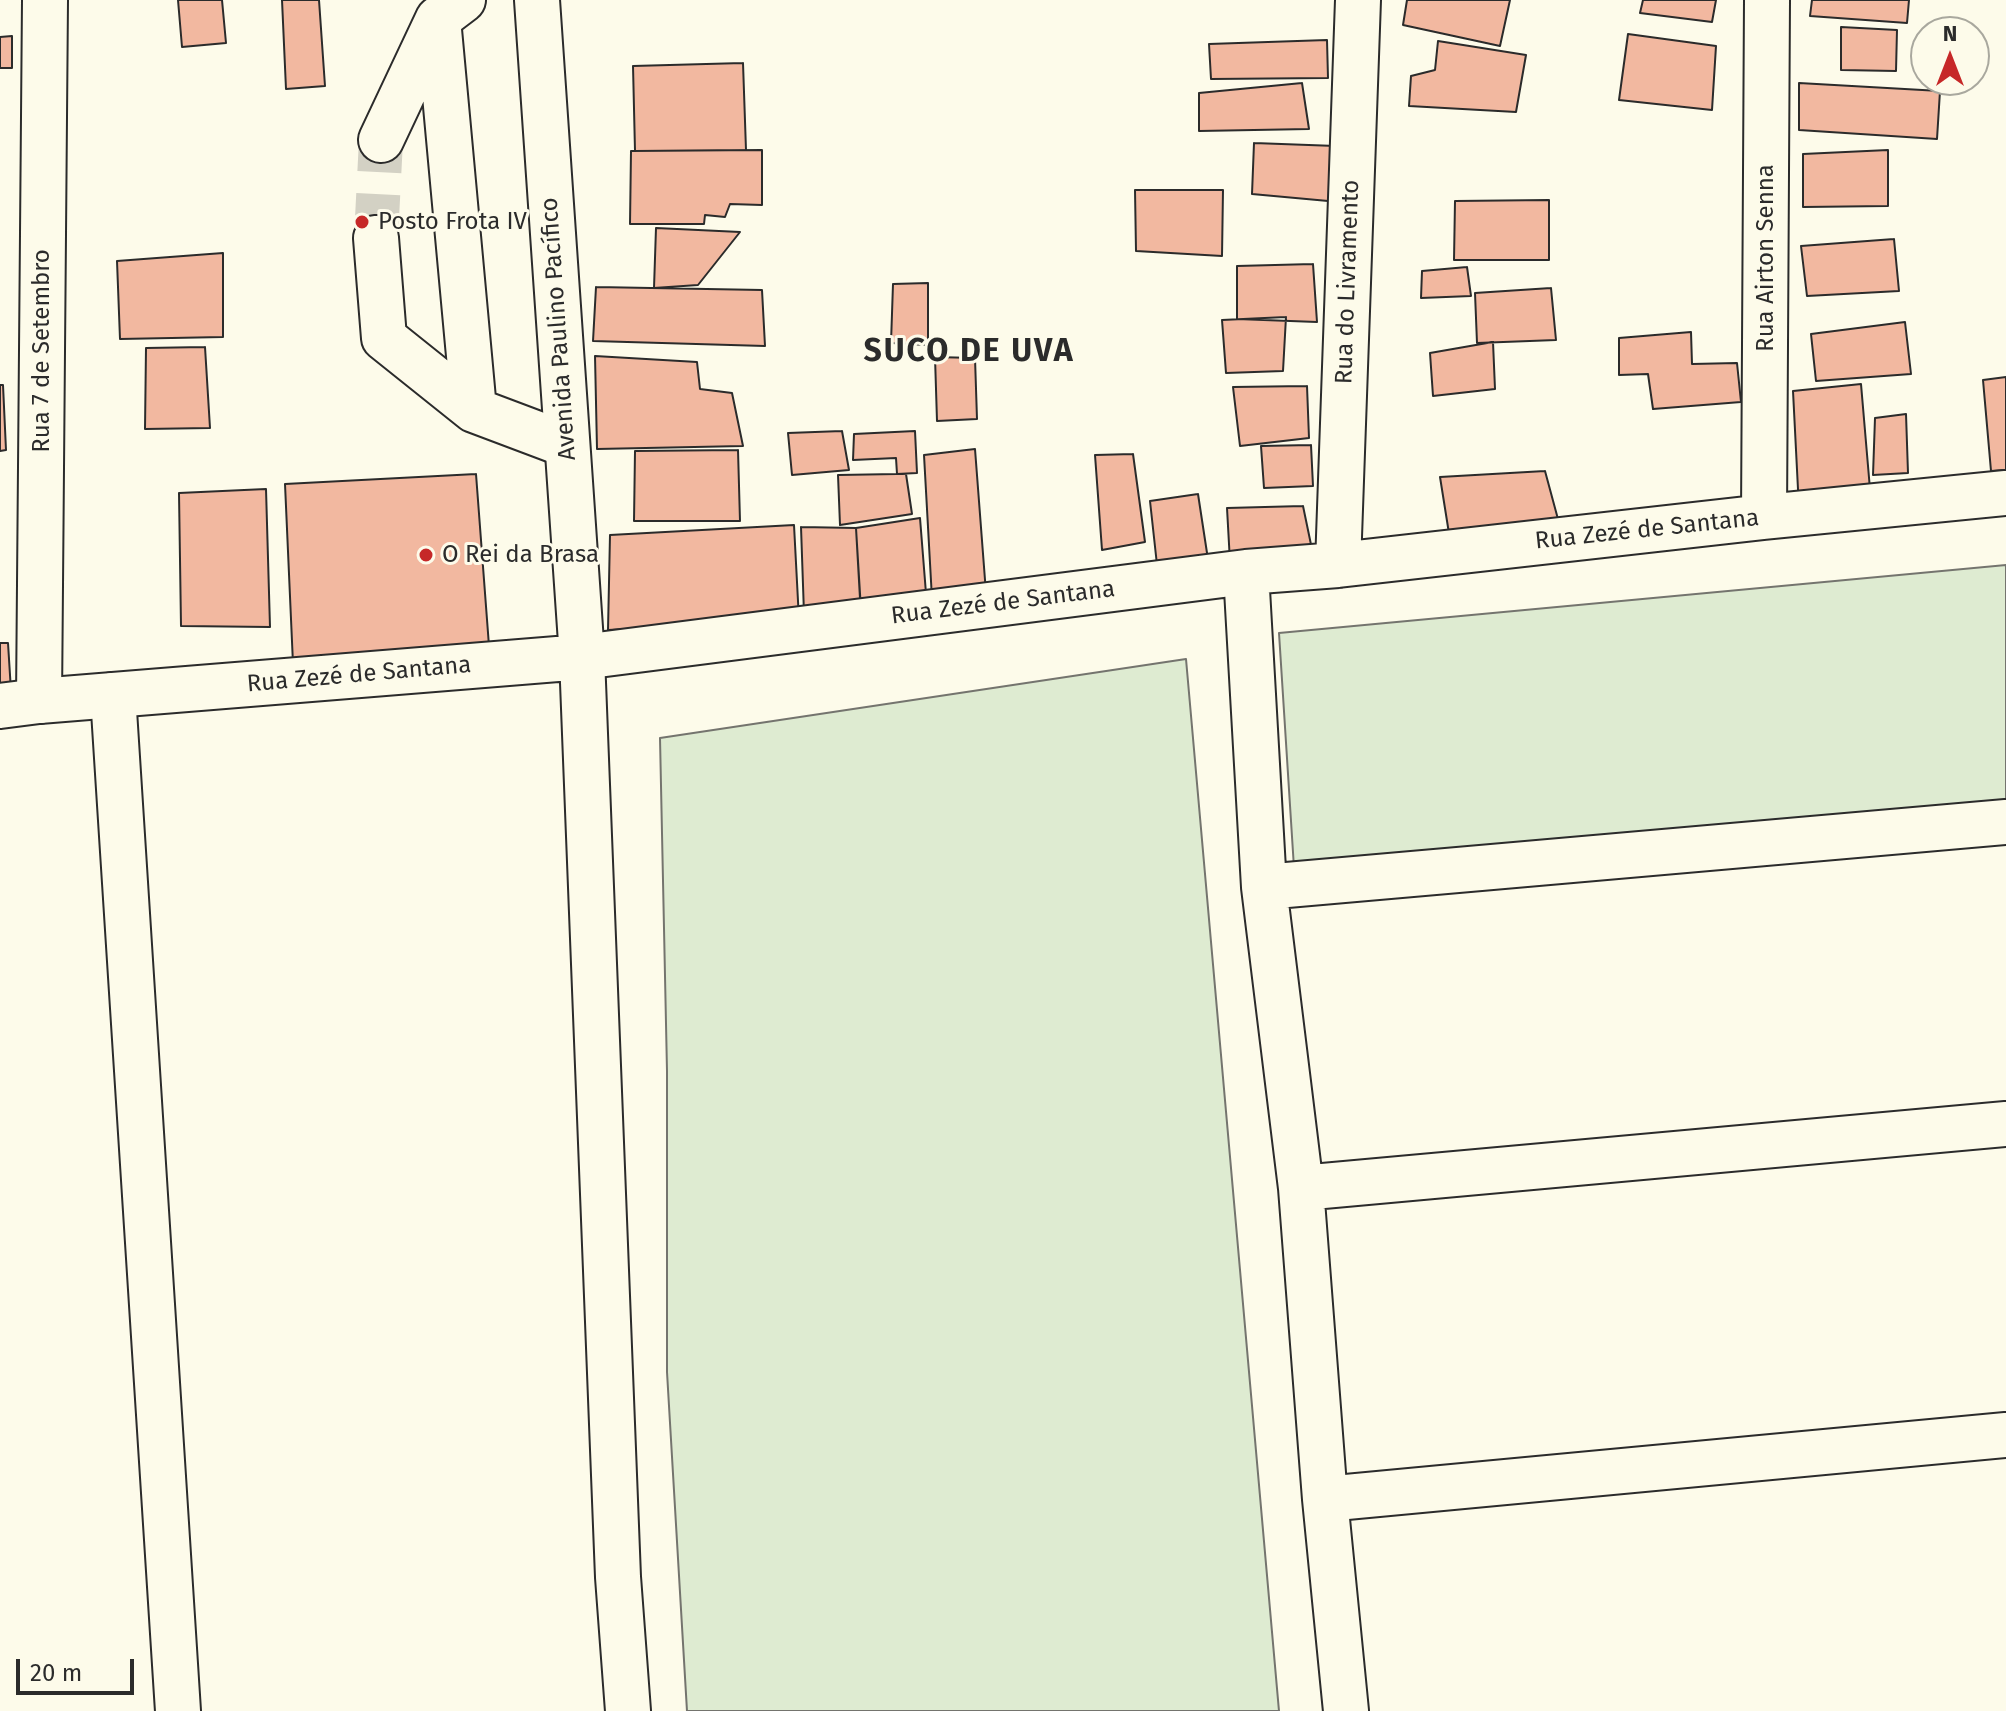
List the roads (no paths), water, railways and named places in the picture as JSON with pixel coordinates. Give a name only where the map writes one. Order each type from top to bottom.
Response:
[{"type":"street","name":"Rua 7 de Setembro","points":[[20,704],[45,0]]},
{"type":"street","name":"Avenida Paulino Pacífico","points":[[537,0],[582,657],[618,1577],[628,1711]]},
{"type":"street","name":"Rua do Livramento","points":[[1338,565],[1358,0]]},
{"type":"street","name":"Rua Airton Senna","points":[[1764,517],[1767,0]]},
{"type":"street","points":[[450,9],[474,410]]},
{"type":"street","points":[[381,140],[450,9]]},
{"type":"street","points":[[376,238],[384,338],[474,410],[567,445]]},
{"type":"street","name":"Rua Zezé de Santana","points":[[20,704],[582,657],[1246,572],[1338,565],[2006,493]]},
{"type":"street","points":[[1246,572],[1264,887],[1301,1188],[1325,1499],[1346,1711]]},
{"type":"street","points":[[113,695],[178,1711]]},
{"type":"street","points":[[1264,887],[2006,822]]},
{"type":"street","points":[[1301,1188],[2006,1124]]},
{"type":"street","points":[[1325,1499],[2006,1435]]},
{"type":"tunnel","points":[[376,238],[381,140]]},
{"type":"place","name":"Posto Frota IV","points":[[362,222]]},
{"type":"place","name":"O Rei da Brasa","points":[[426,555]]},
{"type":"district","name":"SUCO DE UVA","points":[[969,352]]}]
